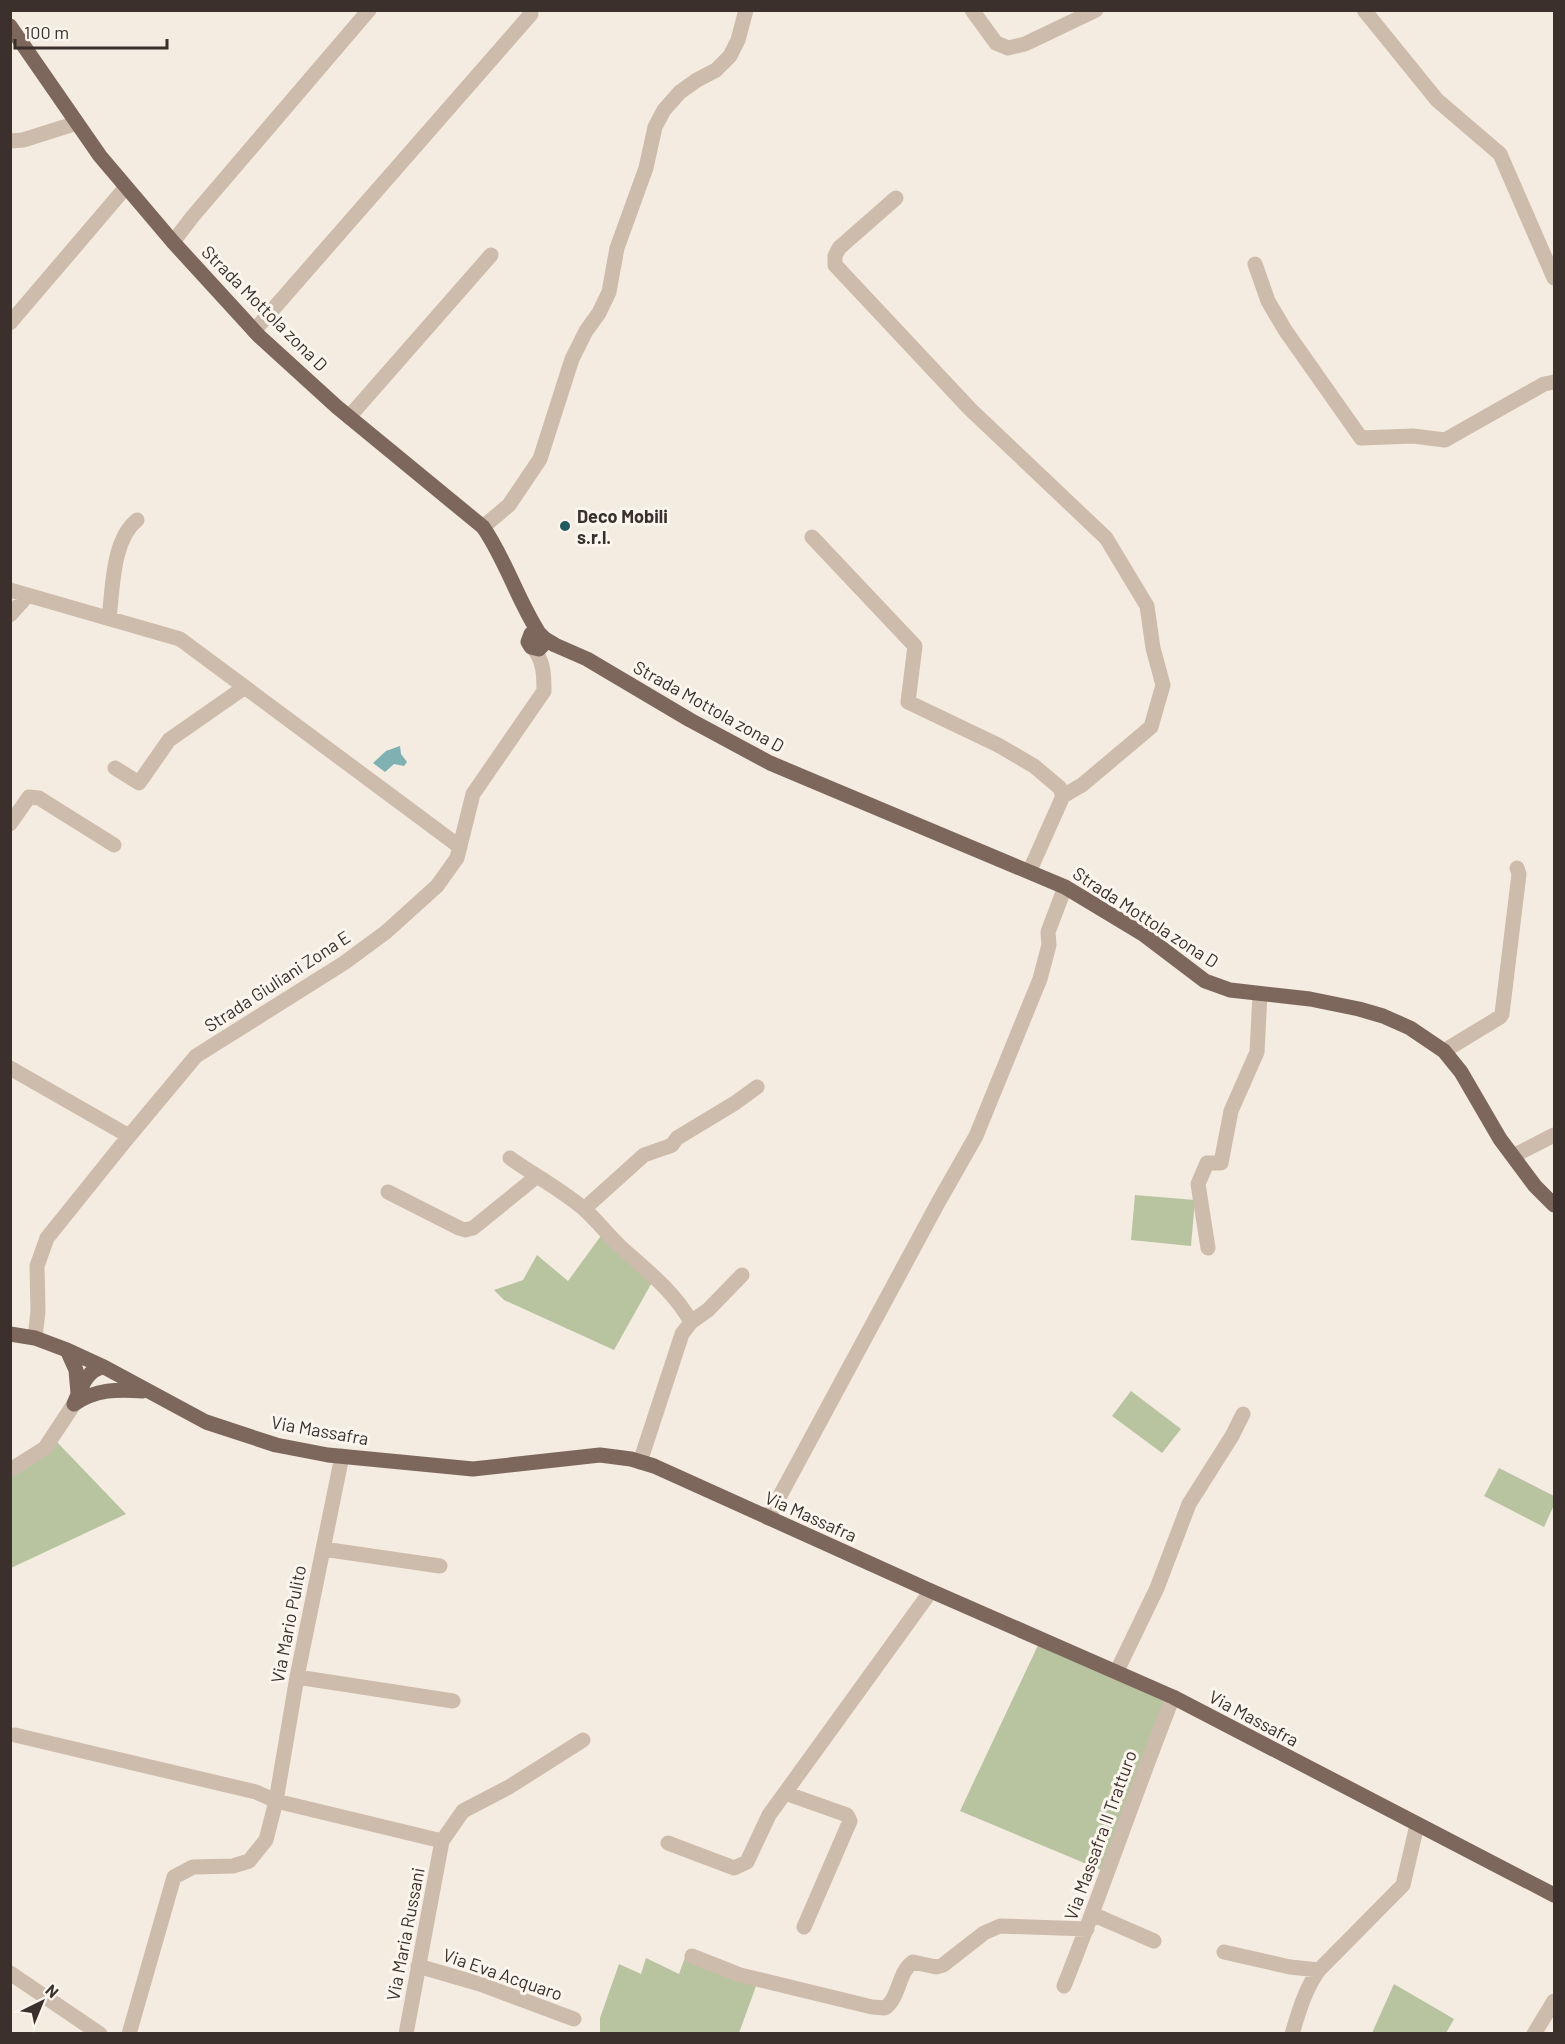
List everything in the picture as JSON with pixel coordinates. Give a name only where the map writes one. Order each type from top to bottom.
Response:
[{"type":"main road","name":"Strada Mottola zona D","points":[[10,26],[100,156],[173,242],[254,331],[350,417],[483,527],[497,547],[516,591],[519,615],[539,644],[554,650],[570,651],[770,763],[1065,886],[1143,934],[1205,981],[1230,990],[1310,999],[1383,1016],[1410,1028],[1444,1051],[1461,1072],[1500,1139],[1535,1186],[1554,1205]]},
{"type":"main road","name":"Via Massafra","points":[[10,1334],[35,1338],[67,1350],[104,1367],[206,1422],[276,1445],[342,1456],[473,1469],[600,1455],[654,1466],[1173,1697],[1554,1895]]},
{"type":"main road","points":[[67,1350],[78,1378],[76,1400]]},
{"type":"main road","points":[[76,1400],[95,1369],[104,1367],[107,1378],[93,1394]]},
{"type":"main road","points":[[76,1400],[112,1390],[149,1391]]},
{"type":"street","points":[[173,242],[369,10]]},
{"type":"street","points":[[483,527],[509,504],[540,459],[572,359],[609,292],[617,248],[638,195],[655,127],[663,111],[680,92],[716,70],[730,56],[738,40],[746,10]]},
{"type":"street","points":[[972,10],[996,43],[1008,48],[1025,44],[1096,10]]},
{"type":"street","points":[[1364,10],[1437,100],[1500,154],[1554,278]]},
{"type":"street","points":[[254,331],[531,14]]},
{"type":"street","points":[[10,141],[23,140],[77,123]]},
{"type":"street","points":[[10,323],[126,187]]},
{"type":"street","points":[[896,198],[840,248],[835,256],[835,265],[970,409],[1106,538],[1147,606],[1153,648],[1163,685],[1151,727],[1082,785],[1063,796],[1029,870]]},
{"type":"street","points":[[350,417],[491,255]]},
{"type":"street","points":[[1255,264],[1268,301],[1361,438],[1413,436],[1445,440],[1544,384],[1554,381]]},
{"type":"street","points":[[109,618],[119,547],[129,527],[137,520]]},
{"type":"street","points":[[812,537],[915,646],[908,702],[998,745],[1034,766],[1060,788],[1063,796]]},
{"type":"street","points":[[10,590],[180,639],[460,847]]},
{"type":"street","points":[[10,615],[28,595]]},
{"type":"street","name":"Strada Giuliani Zona E","points":[[35,1338],[38,1311],[37,1266],[47,1238],[196,1056],[344,963],[386,932],[437,886],[457,858],[473,794],[544,691],[539,644]]},
{"type":"street","points":[[115,768],[139,783],[169,740],[245,687]]},
{"type":"street","points":[[10,824],[30,797],[39,798],[114,845]]},
{"type":"street","points":[[1444,1051],[1502,1014],[1519,874],[1517,868]]},
{"type":"street","points":[[768,1518],[976,1136],[1040,979],[1049,945],[1048,932],[1065,886]]},
{"type":"street","points":[[1208,1248],[1198,1184],[1207,1163],[1221,1163],[1231,1111],[1257,1052],[1260,994]]},
{"type":"street","points":[[10,1068],[129,1136]]},
{"type":"street","points":[[584,1209],[644,1155],[672,1145],[677,1138],[758,1087]]},
{"type":"street","points":[[1513,1156],[1554,1136]]},
{"type":"street","points":[[510,1158],[584,1209],[615,1242],[657,1278],[691,1322]]},
{"type":"street","points":[[388,1192],[459,1228],[468,1229],[536,1177]]},
{"type":"street","points":[[640,1462],[682,1334],[691,1322],[708,1310],[741,1275]]},
{"type":"street","points":[[10,1470],[45,1448],[76,1400]]},
{"type":"street","points":[[1116,1672],[1157,1588],[1192,1496],[1221,1453],[1243,1414]]},
{"type":"street","name":"Via Mario Pulito","points":[[129,2034],[174,1877],[193,1867],[233,1866],[249,1861],[266,1840],[276,1801],[297,1677],[342,1456]]},
{"type":"street","points":[[323,1549],[440,1566]]},
{"type":"street","points":[[668,1843],[734,1868],[747,1862],[769,1815],[931,1591]]},
{"type":"street","points":[[297,1677],[453,1701]]},
{"type":"street","name":"Via Massafra II Tratturo","points":[[1064,1986],[1173,1697]]},
{"type":"street","points":[[15,1735],[256,1792],[276,1801],[442,1841],[463,1811],[509,1787],[583,1740]]},
{"type":"street","points":[[785,1793],[847,1815],[850,1821],[804,1927]]},
{"type":"street","points":[[1292,2034],[1302,2001],[1319,1970],[1403,1885],[1417,1825]]},
{"type":"street","name":"Via Maria Russani","points":[[406,2034],[442,1841]]},
{"type":"street","points":[[1092,1914],[1154,1941]]},
{"type":"street","points":[[692,1956],[740,1975],[872,2007],[885,2008],[893,1999],[908,1966],[913,1962],[936,1967],[943,1965],[989,1930],[1000,1926],[1087,1929]]},
{"type":"street","points":[[1224,1952],[1290,1967],[1319,1970]]},
{"type":"street","name":"Via Eva Acquaro","points":[[418,1966],[480,1984],[574,2019]]},
{"type":"street","points":[[10,1973],[100,2034]]},
{"type":"street","points":[[1534,2034],[1554,2001]]},
{"type":"green space","points":[[1135,1195],[1195,1200],[1191,1246],[1131,1240]]},
{"type":"green space","points":[[603,1233],[655,1277],[614,1350],[504,1300],[494,1290],[523,1280],[537,1255],[568,1281]]},
{"type":"green space","points":[[1131,1391],[1181,1429],[1162,1453],[1112,1416]]},
{"type":"green space","points":[[56,1441],[126,1514],[11,1568],[10,1472]]},
{"type":"green space","points":[[1499,1468],[1554,1496],[1554,1505],[1544,1527],[1484,1496]]},
{"type":"green space","points":[[1040,1641],[1169,1701],[1101,1870],[960,1811]]},
{"type":"green space","points":[[687,1952],[759,1978],[739,2033],[600,2034],[600,2018],[619,1964],[641,1974],[646,1958],[679,1974]]},
{"type":"green space","points":[[1394,1984],[1454,2019],[1446,2033],[1372,2033]]},
{"type":"water","points":[[400,746],[401,754],[407,762],[404,766],[394,764],[385,772],[373,763],[386,751]]},
{"type":"place","name":"Deco Mobili s.r.l.","points":[[565,526]]}]
